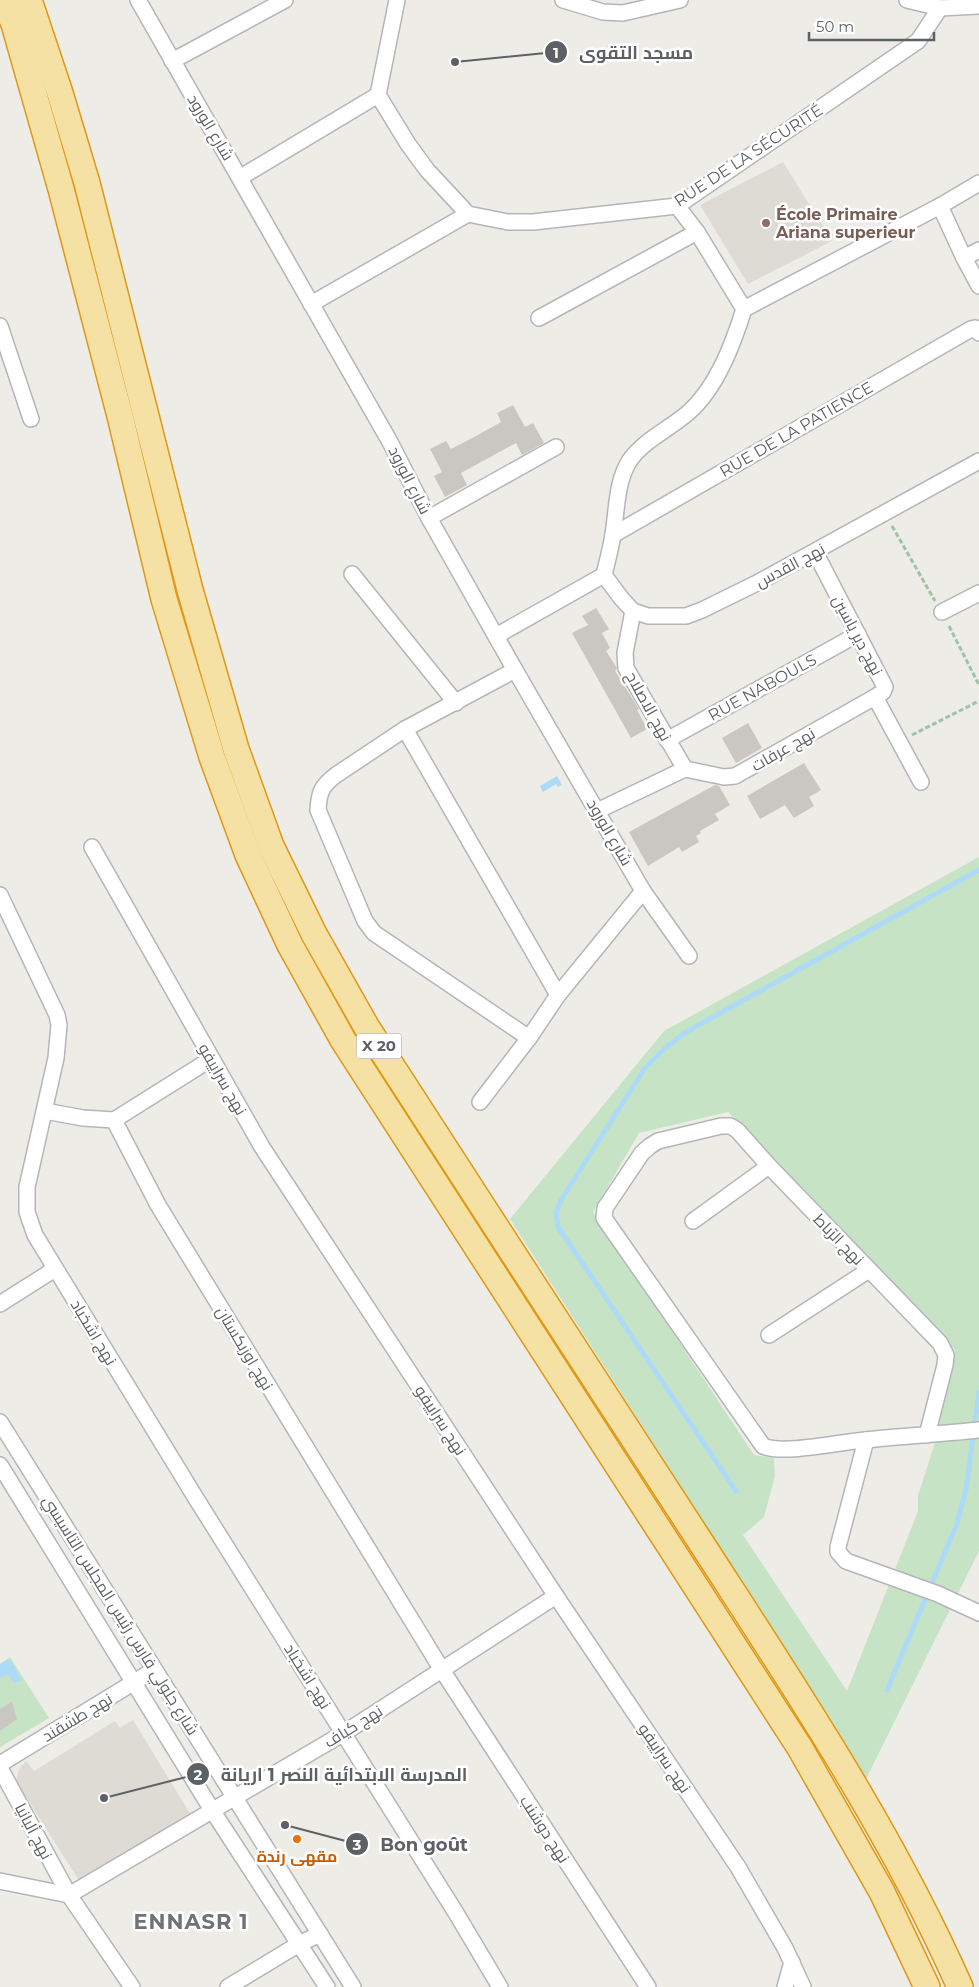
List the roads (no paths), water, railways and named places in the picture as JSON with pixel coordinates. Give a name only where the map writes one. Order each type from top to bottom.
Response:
[{"type":"highway","name":"X 20","points":[[4,0],[14,24],[61,189],[120,416],[164,599],[212,757],[252,864],[290,945],[344,1040],[414,1153],[800,1748],[882,1892],[927,1987]]},
{"type":"highway","name":"X 20","points":[[30,0],[87,184],[188,580],[236,749],[271,846],[314,934],[366,1026],[824,1733],[908,1878],[960,1987]]},
{"type":"street","name":"شارع الورود","points":[[138,0],[172,62],[241,177],[390,442],[429,518],[514,670],[643,891],[689,956]]},
{"type":"street","points":[[172,62],[285,0]]},
{"type":"street","points":[[311,304],[468,214],[427,170],[408,144],[378,95],[397,0]]},
{"type":"street","points":[[563,0],[603,12],[623,13],[678,0]]},
{"type":"street","points":[[907,0],[940,8],[979,6]]},
{"type":"street","name":"RUE DE LA SÉCURITÉ","points":[[468,214],[508,222],[533,222],[677,206],[918,41],[940,8]]},
{"type":"street","points":[[241,177],[378,95]]},
{"type":"street","points":[[496,636],[604,575],[613,535],[619,494],[624,472],[630,460],[640,450],[690,412],[701,399],[724,363],[734,342],[744,309],[940,206],[979,183]]},
{"type":"street","points":[[677,206],[697,232],[744,309]]},
{"type":"street","points":[[940,206],[979,286]]},
{"type":"street","points":[[539,318],[697,232]]},
{"type":"street","points":[[964,258],[979,250]]},
{"type":"street","points":[[0,326],[31,419]]},
{"type":"street","name":"RUE DE LA PATIENCE","points":[[613,535],[970,329],[975,328],[979,333]]},
{"type":"street","points":[[429,518],[556,447]]},
{"type":"street","name":"نهج القدس","points":[[633,611],[648,616],[686,616],[702,610],[815,552],[979,461]]},
{"type":"street","name":"نهج دير ياسين","points":[[815,552],[885,687],[883,692],[875,697],[921,782]]},
{"type":"street","points":[[352,574],[456,703]]},
{"type":"street","points":[[604,575],[633,611]]},
{"type":"street","points":[[942,612],[979,593]]},
{"type":"street","name":"نهج الاصلاح","points":[[633,611],[625,653],[626,668],[685,769]]},
{"type":"street","name":"RUE NABOULS","points":[[667,740],[858,634]]},
{"type":"street","points":[[514,670],[456,703],[404,729],[324,784],[319,797],[318,810],[365,921],[374,933],[529,1038]]},
{"type":"street","name":"نهج عرفات","points":[[685,769],[724,777],[735,776],[875,697]]},
{"type":"street","points":[[404,729],[558,995]]},
{"type":"street","points":[[597,811],[685,769]]},
{"type":"street","name":"نهج سراييفو","points":[[92,847],[262,1147],[556,1596],[738,1867],[764,1909],[803,1987]]},
{"type":"street","points":[[480,1102],[529,1038],[558,995],[643,891]]},
{"type":"street","name":"نهج اشخباد","points":[[0,894],[56,1015],[59,1026],[56,1058],[27,1187],[27,1212],[35,1235],[196,1500],[344,1733]]},
{"type":"street","points":[[45,1111],[83,1118],[114,1120],[211,1059]]},
{"type":"street","name":"نهج اوزبكستان","points":[[114,1120],[158,1205],[442,1670]]},
{"type":"street","name":"نهج الرّباط","points":[[866,1440],[778,1450],[762,1446],[604,1218],[605,1208],[642,1153],[650,1146],[658,1141],[721,1126],[730,1126],[738,1130],[769,1166],[940,1343],[946,1354],[945,1365],[927,1435]]},
{"type":"street","points":[[693,1221],[769,1166]]},
{"type":"street","points":[[0,1304],[56,1269]]},
{"type":"street","points":[[769,1335],[869,1270]]},
{"type":"street","name":"شارع جلولي فارس رئيس المجلس التاسيسي","points":[[0,1422],[353,1987]]},
{"type":"street","points":[[979,1430],[866,1440],[838,1547],[841,1556],[846,1561],[938,1594],[979,1613]]},
{"type":"street","name":"شارع جلولي فارس رئيس المجلس التاسيسي","points":[[0,1465],[212,1810],[327,1987]]},
{"type":"street","name":"نهج كياف","points":[[69,1895],[344,1733],[556,1596]]},
{"type":"street","name":"نهج طشقند","points":[[0,1764],[154,1670]]},
{"type":"street","name":"نهج دوشنب","points":[[442,1670],[648,1987]]},
{"type":"street","points":[[344,1733],[500,1987]]},
{"type":"street","name":"نهج ألبانيا","points":[[0,1768],[69,1895],[132,1987]]},
{"type":"street","points":[[0,1881],[69,1895]]},
{"type":"street","points":[[228,1987],[299,1944],[320,1934]]},
{"type":"street","points":[[785,1987],[792,1962]]},
{"type":"water","points":[[557,776],[562,785],[558,787],[556,784],[543,792],[540,786]]},
{"type":"water","points":[[10,1659],[21,1680],[14,1684],[8,1674],[0,1678],[0,1664]]},
{"type":"waterway","points":[[736,1491],[558,1227],[556,1213],[561,1200],[645,1068],[664,1049],[686,1032],[979,870]]},
{"type":"waterway","points":[[887,1690],[956,1526],[966,1490],[979,1392]]},
{"type":"place","name":"مسجد التقوى","points":[[455,62]]},
{"type":"place","name":"École Primaire Ariana superieur","points":[[766,223]]},
{"type":"place","name":"المدرسة الابتدائية النصر 1 اريانة","points":[[104,1798]]},
{"type":"place","name":"Bon goût","points":[[285,1825]]},
{"type":"place","name":"مقهى رندة","points":[[297,1839]]},
{"type":"district","name":"ENNASR 1","points":[[191,1922]]}]
